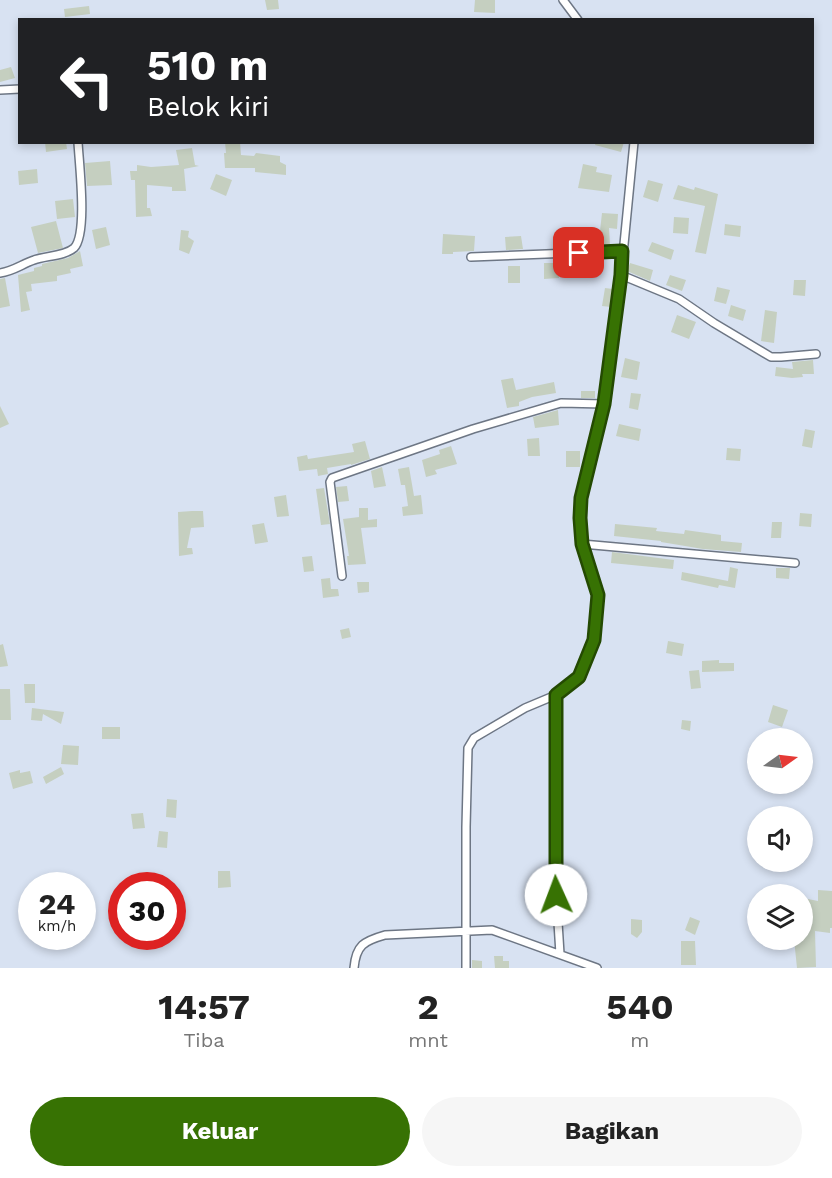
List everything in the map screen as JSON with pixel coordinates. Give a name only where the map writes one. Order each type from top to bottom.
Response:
[{"type":"street","points":[[563,0],[577,18]]},
{"type":"street","points":[[0,90],[18,89]]},
{"type":"street","points":[[0,273],[12,271],[31,261],[67,251],[73,248],[78,240],[81,207],[78,144]]},
{"type":"street","points":[[466,968],[468,748],[474,738],[525,708],[556,695],[579,677],[594,640],[598,595],[582,544],[581,498],[604,404],[621,275],[634,144]]},
{"type":"street","points":[[471,257],[622,251]]},
{"type":"street","points":[[621,275],[679,299],[771,357],[816,354]]},
{"type":"street","points":[[342,576],[330,482],[332,478],[473,429],[561,403],[604,404]]},
{"type":"street","points":[[582,544],[795,563]]},
{"type":"street","points":[[556,695],[555,875],[560,954]]},
{"type":"street","points":[[354,968],[357,950],[371,939],[385,935],[466,930],[492,930],[597,968]]},
{"type":"building","points":[[265,0],[278,0],[279,9],[267,10]]},
{"type":"building","points":[[475,0],[495,0],[495,13],[474,12]]},
{"type":"building","points":[[89,6],[90,14],[65,17],[64,9]]},
{"type":"building","points":[[11,67],[15,78],[0,82],[0,70]]},
{"type":"building","points":[[45,144],[66,144],[67,149],[46,152]]},
{"type":"building","points":[[225,144],[240,144],[241,155],[254,156],[256,153],[280,156],[280,162],[286,165],[286,175],[255,172],[255,168],[225,168],[224,153],[226,153]]},
{"type":"building","points":[[595,144],[623,144],[621,152]]},
{"type":"building","points":[[192,148],[195,165],[199,166],[184,169],[186,191],[172,191],[172,187],[147,185],[147,208],[150,208],[152,216],[136,217],[135,180],[131,180],[130,171],[137,171],[137,165],[151,167],[179,165],[176,150]]},
{"type":"building","points":[[110,161],[112,185],[87,186],[85,163]]},
{"type":"building","points":[[583,164],[597,167],[596,172],[612,175],[609,192],[578,188]]},
{"type":"building","points":[[37,169],[38,183],[19,185],[18,171]]},
{"type":"building","points":[[216,174],[232,180],[226,196],[210,189]]},
{"type":"building","points":[[648,180],[663,184],[658,202],[643,197]]},
{"type":"building","points":[[678,185],[718,194],[706,254],[695,252],[705,206],[673,199]]},
{"type":"building","points":[[73,199],[75,217],[57,219],[55,201]]},
{"type":"building","points":[[602,213],[618,214],[617,229],[609,228],[610,245],[570,247],[569,233],[600,231]]},
{"type":"building","points":[[674,217],[689,218],[688,234],[673,233]]},
{"type":"building","points":[[56,221],[63,248],[38,253],[31,227]]},
{"type":"building","points":[[725,224],[741,226],[740,237],[724,235]]},
{"type":"building","points":[[106,227],[110,245],[96,249],[92,230]]},
{"type":"building","points":[[181,230],[189,231],[188,237],[194,241],[189,254],[179,250]]},
{"type":"building","points":[[443,234],[475,236],[474,251],[442,254]]},
{"type":"building","points":[[521,236],[523,249],[506,250],[505,237]]},
{"type":"building","points":[[652,242],[674,250],[671,260],[648,251]]},
{"type":"building","points":[[80,251],[83,266],[70,269],[71,273],[57,276],[57,281],[31,284],[32,291],[26,292],[30,310],[21,312],[18,275],[34,271],[34,268],[42,264],[68,258]]},
{"type":"building","points":[[544,263],[559,263],[559,278],[544,279]]},
{"type":"building","points":[[630,263],[653,270],[650,281],[627,271]]},
{"type":"building","points":[[508,266],[520,266],[520,283],[508,283]]},
{"type":"building","points":[[670,275],[686,280],[682,291],[666,285]]},
{"type":"building","points":[[5,278],[10,306],[0,308],[0,279]]},
{"type":"building","points":[[794,280],[806,280],[805,296],[793,295]]},
{"type":"building","points":[[717,287],[730,290],[726,304],[714,301]]},
{"type":"building","points":[[605,288],[613,289],[611,307],[602,306]]},
{"type":"building","points":[[731,305],[746,310],[743,321],[728,316]]},
{"type":"building","points":[[765,310],[777,312],[774,343],[761,341]]},
{"type":"building","points":[[677,315],[696,322],[689,339],[671,332]]},
{"type":"building","points":[[625,358],[640,362],[637,380],[621,377]]},
{"type":"building","points":[[813,360],[814,374],[802,374],[803,377],[792,378],[775,376],[776,367],[793,369],[792,362]]},
{"type":"building","points":[[513,378],[516,390],[554,382],[556,393],[532,397],[519,402],[519,406],[507,408],[501,380]]},
{"type":"building","points":[[581,391],[595,391],[595,398],[581,398]]},
{"type":"building","points":[[631,393],[641,394],[638,410],[629,408]]},
{"type":"building","points":[[0,406],[9,424],[0,428]]},
{"type":"building","points":[[558,410],[559,425],[535,428],[533,417]]},
{"type":"building","points":[[619,424],[641,429],[639,441],[616,436]]},
{"type":"building","points":[[805,429],[815,431],[812,448],[802,446]]},
{"type":"building","points":[[539,438],[540,456],[528,456],[527,439]]},
{"type":"building","points":[[365,441],[370,459],[351,465],[327,468],[328,474],[318,476],[317,469],[299,471],[297,457],[307,455],[308,459],[354,452],[352,444]]},
{"type":"building","points":[[451,446],[457,464],[435,470],[437,474],[426,477],[422,460],[440,454],[439,450]]},
{"type":"building","points":[[727,448],[741,449],[740,461],[726,460]]},
{"type":"building","points":[[566,451],[580,451],[580,467],[566,467]]},
{"type":"building","points":[[382,467],[386,486],[374,488],[371,471]]},
{"type":"building","points":[[409,467],[414,496],[421,495],[423,514],[403,516],[402,507],[408,506],[405,485],[401,485],[398,469]]},
{"type":"building","points":[[347,486],[349,501],[338,502],[336,487]]},
{"type":"building","points":[[324,488],[330,524],[321,525],[316,489]]},
{"type":"building","points":[[286,495],[289,516],[277,517],[274,497]]},
{"type":"building","points":[[359,508],[368,508],[368,520],[377,519],[377,527],[361,528],[366,564],[348,565],[347,556],[349,556],[343,519],[359,517]]},
{"type":"building","points":[[203,511],[204,527],[191,528],[187,548],[192,548],[193,554],[179,556],[178,512]]},
{"type":"building","points":[[800,513],[812,514],[811,527],[799,526]]},
{"type":"building","points":[[772,522],[782,522],[781,538],[771,538]]},
{"type":"building","points":[[264,523],[268,542],[255,544],[252,525]]},
{"type":"building","points":[[615,524],[657,528],[656,531],[684,534],[685,530],[721,535],[721,541],[742,543],[741,552],[614,536]]},
{"type":"building","points":[[612,552],[674,560],[673,569],[611,563]]},
{"type":"building","points":[[312,556],[314,571],[304,572],[302,557]]},
{"type":"building","points":[[730,567],[738,569],[735,588],[719,585],[718,588],[681,580],[682,572],[728,581]]},
{"type":"building","points":[[776,568],[790,568],[789,579],[776,578]]},
{"type":"building","points":[[330,578],[331,589],[338,589],[339,596],[323,598],[321,579]]},
{"type":"building","points":[[357,582],[369,582],[369,592],[358,593]]},
{"type":"building","points":[[349,628],[351,637],[342,639],[340,630]]},
{"type":"building","points":[[668,641],[684,644],[682,656],[666,653]]},
{"type":"building","points":[[3,644],[8,666],[0,667],[0,645]]},
{"type":"building","points":[[719,660],[719,663],[734,663],[734,671],[702,672],[702,661]]},
{"type":"building","points":[[699,670],[701,688],[691,689],[689,671]]},
{"type":"building","points":[[24,684],[35,684],[35,703],[25,703]]},
{"type":"building","points":[[0,689],[10,689],[11,720],[0,720]]},
{"type":"building","points":[[773,705],[788,710],[782,727],[768,722]]},
{"type":"building","points":[[32,708],[64,712],[61,724],[43,714],[42,721],[31,720]]},
{"type":"building","points":[[682,720],[691,721],[690,731],[681,729]]},
{"type":"building","points":[[102,727],[120,727],[120,739],[102,739]]},
{"type":"building","points":[[63,745],[79,746],[78,765],[61,764]]},
{"type":"building","points":[[61,767],[64,774],[46,784],[43,777]]},
{"type":"building","points":[[20,770],[20,773],[30,771],[33,783],[13,789],[9,773]]},
{"type":"building","points":[[167,799],[177,800],[176,818],[166,817]]},
{"type":"building","points":[[143,813],[145,828],[133,829],[131,814]]},
{"type":"building","points":[[159,831],[168,832],[167,848],[157,847]]},
{"type":"building","points":[[218,871],[230,871],[231,887],[218,888]]},
{"type":"building","points":[[818,890],[832,891],[832,928],[830,928],[830,933],[815,931],[816,967],[797,968],[795,950],[813,950],[813,900],[818,901]]},
{"type":"building","points":[[690,917],[700,921],[695,935],[685,930]]},
{"type":"building","points":[[631,919],[642,920],[642,932],[637,938],[631,934]]},
{"type":"building","points":[[681,941],[695,941],[696,965],[681,965]]},
{"type":"building","points":[[494,956],[503,956],[503,961],[509,961],[509,968],[495,968]]},
{"type":"building","points":[[472,960],[482,961],[482,968],[472,968]]},
{"type":"route","points":[[556,895],[556,695],[579,677],[594,640],[598,595],[582,544],[581,498],[604,404],[621,275],[622,251],[579,253]]}]
